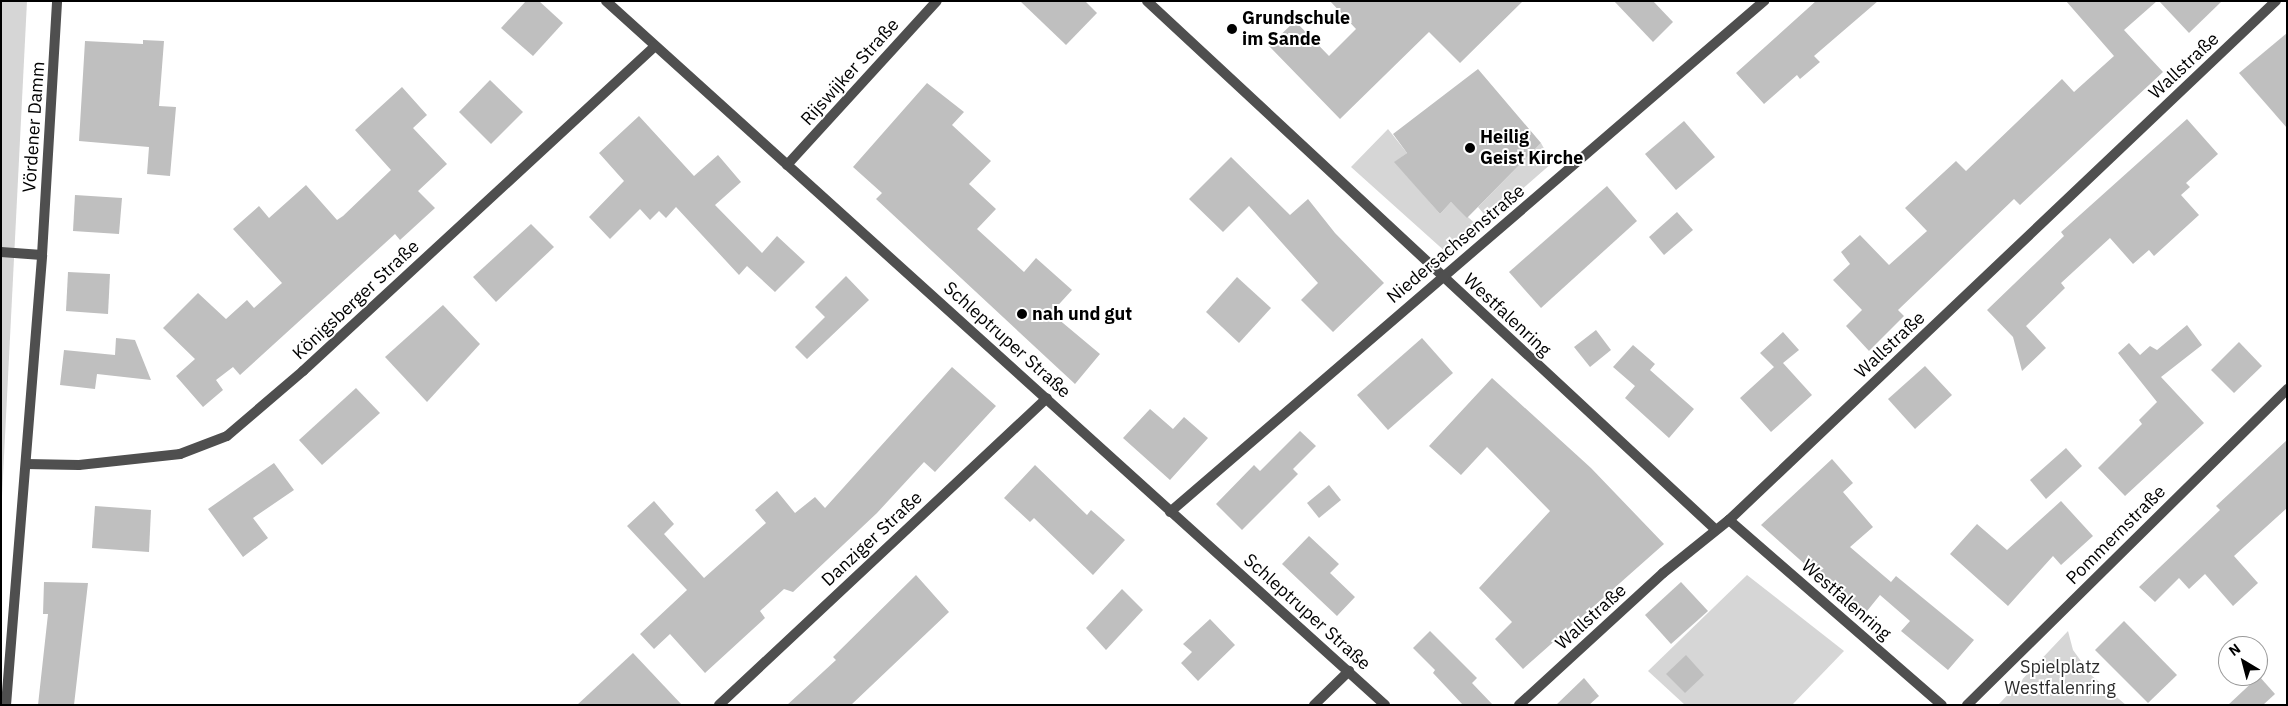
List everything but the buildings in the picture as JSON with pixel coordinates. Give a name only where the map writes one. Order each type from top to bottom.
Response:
[{"type":"street","name":"Vördener Damm","points":[[6,705],[42,255],[57,1]]},
{"type":"street","name":"Schleptruper Straße","points":[[606,1],[1385,705]]},
{"type":"street","name":"Rijswijker Straße","points":[[787,165],[937,1]]},
{"type":"street","name":"Westfalenring","points":[[1147,1],[1441,277],[1715,529]]},
{"type":"street","name":"Niedersachsenstraße","points":[[1170,512],[1764,1]]},
{"type":"street","name":"Wallstraße","points":[[1519,705],[1715,529],[1729,520],[2276,1]]},
{"type":"street","name":"Königsberger Straße","points":[[26,464],[79,465],[180,454],[227,436],[282,391],[655,46]]},
{"type":"street","points":[[1,252],[42,255]]},
{"type":"street","name":"Pommernstraße","points":[[1967,705],[2287,389]]},
{"type":"street","name":"Danziger Straße","points":[[719,705],[1047,398]]},
{"type":"street","name":"Westfalenring","points":[[1729,520],[1942,705]]},
{"type":"street","points":[[1314,705],[1349,672]]},
{"type":"green space","points":[[1,1],[27,1],[1,516]]},
{"type":"green space","points":[[1388,129],[1407,153],[1395,162],[1440,214],[1451,202],[1478,226],[1448,254],[1351,167]]},
{"type":"green space","points":[[1541,143],[1552,163],[1488,219],[1478,207]]},
{"type":"green space","points":[[1747,575],[1844,651],[1792,705],[1685,705],[1648,671]]},
{"type":"green space","name":"Spielplatz Westfalenring","points":[[2068,631],[2073,650],[2091,675],[2126,705],[1998,705]]},
{"type":"place","name":"Grundschule im Sande","points":[[1232,29]]},
{"type":"place","name":"Heilig Geist Kirche","points":[[1470,148]]},
{"type":"place","name":"nah und gut","points":[[1022,314]]}]
